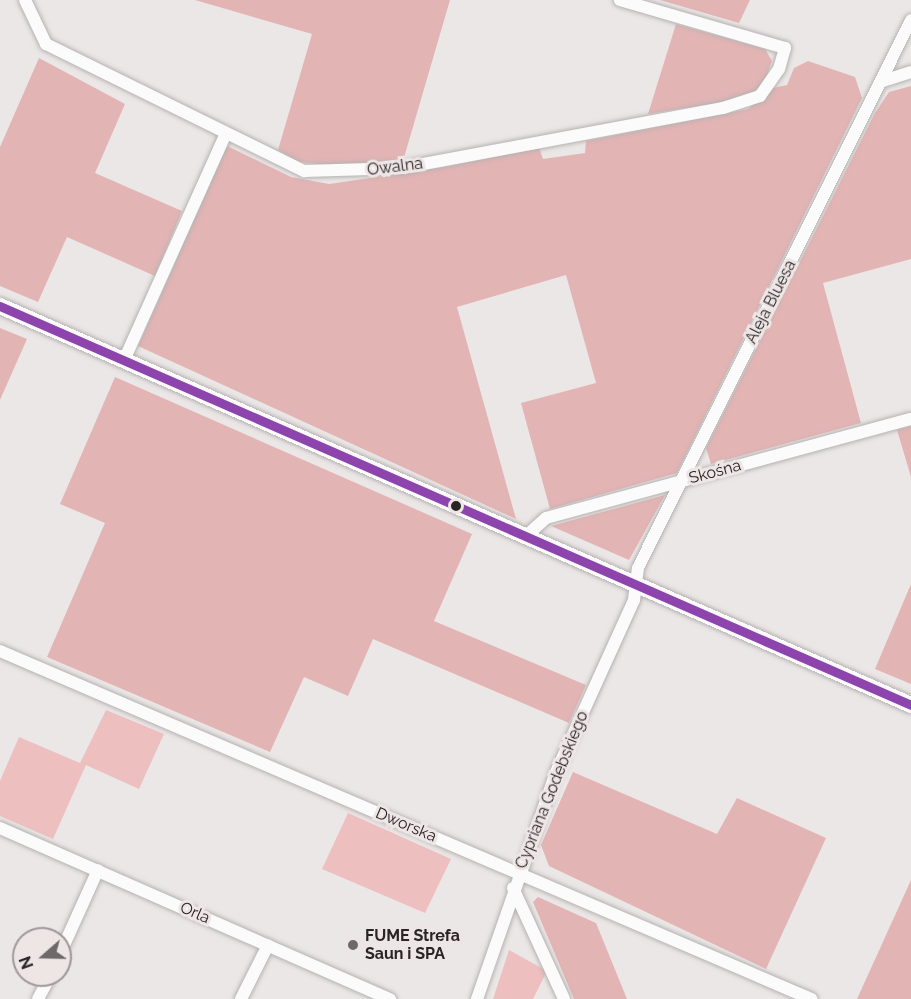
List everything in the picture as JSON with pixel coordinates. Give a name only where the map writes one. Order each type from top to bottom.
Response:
[{"type":"main road","points":[[0,306],[125,358],[525,537],[911,705]]},
{"type":"street","name":"Owalna","points":[[25,0],[46,44],[225,136],[304,171],[402,168],[739,104],[759,96],[772,83],[785,48],[620,0]]},
{"type":"street","name":"Aleja Bluesa","points":[[637,585],[638,568],[883,81],[911,20]]},
{"type":"street","points":[[883,81],[911,72]]},
{"type":"street","points":[[125,358],[225,136]]},
{"type":"street","name":"Skośna","points":[[525,537],[546,518],[911,419]]},
{"type":"street","name":"Cypriana Godebskiego","points":[[477,999],[513,888],[556,772],[637,585]]},
{"type":"street","name":"Dworska","points":[[0,651],[811,999]]},
{"type":"street","name":"Orla","points":[[0,828],[390,999]]},
{"type":"street","points":[[72,927],[98,870]]},
{"type":"street","points":[[513,888],[564,999]]},
{"type":"street","points":[[242,999],[268,945]]},
{"type":"shaded area","points":[[195,0],[450,0],[403,161],[338,166],[299,162],[278,150],[312,34]]},
{"type":"shaded area","points":[[660,0],[750,0],[739,23]]},
{"type":"shaded area","points":[[676,24],[765,49],[772,61],[759,96],[648,114]]},
{"type":"shaded area","points":[[39,58],[125,104],[95,173],[182,211],[155,276],[67,237],[38,302],[0,286],[0,147]]},
{"type":"shaded area","points":[[808,61],[855,77],[862,98],[677,473],[550,509],[521,403],[596,383],[566,275],[457,307],[516,519],[138,346],[227,146],[291,177],[329,184],[451,166],[539,147],[543,159],[585,153],[586,141],[748,109],[773,88],[787,85],[794,68]]},
{"type":"shaded area","points":[[911,86],[911,259],[823,283],[861,423],[711,464],[706,448],[875,113],[889,92]]},
{"type":"shaded area","points":[[0,328],[27,339],[0,400]]},
{"type":"shaded area","points":[[115,377],[472,534],[434,621],[586,685],[569,723],[373,639],[348,696],[304,677],[270,752],[47,657],[105,523],[60,504]]},
{"type":"shaded area","points":[[911,426],[911,477],[897,430]]},
{"type":"shaded area","points":[[665,495],[629,560],[551,526]]},
{"type":"shaded area","points":[[911,584],[911,684],[875,669]]},
{"type":"shaded area","points":[[106,710],[164,734],[139,789],[86,765],[53,839],[0,816],[0,781],[19,737],[80,763]]},
{"type":"shaded area","points":[[573,772],[717,834],[737,798],[826,838],[766,969],[549,866],[541,845]]},
{"type":"shaded area","points":[[348,813],[451,859],[425,913],[322,869]]},
{"type":"shaded area","points":[[911,880],[911,999],[857,999]]},
{"type":"shaded area","points":[[538,897],[596,923],[627,999],[574,999],[533,902]]},
{"type":"shaded area","points":[[509,950],[547,971],[533,999],[493,999]]},
{"type":"transit line","points":[[0,306],[911,705]]},
{"type":"place","name":"FUME Strefa Saun i SPA","points":[[353,945]]}]
